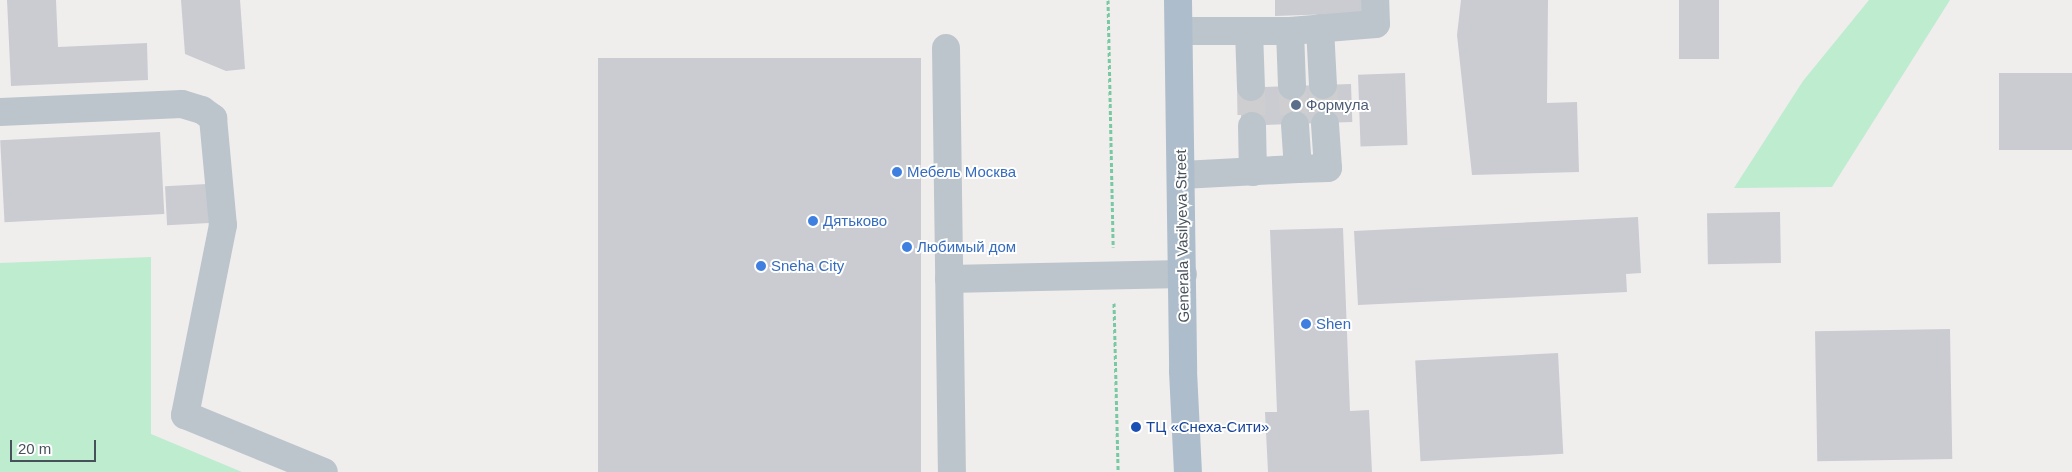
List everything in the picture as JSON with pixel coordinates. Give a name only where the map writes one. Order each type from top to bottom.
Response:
[{"type":"main road","name":"Generala Vasilyeva Street","points":[[1178,0],[1182,175],[1183,371],[1188,472]]},
{"type":"lane","points":[[1179,31],[1290,31],[1376,24],[1375,0]]},
{"type":"lane","points":[[1320,28],[1323,85]]},
{"type":"lane","points":[[1249,31],[1251,87]]},
{"type":"lane","points":[[1290,31],[1292,86]]},
{"type":"lane","points":[[946,48],[952,472]]},
{"type":"lane","points":[[0,112],[182,104],[202,110],[213,118],[223,224],[185,415],[324,472]]},
{"type":"lane","points":[[1182,175],[1328,168],[1325,124]]},
{"type":"lane","points":[[1294,125],[1298,169]]},
{"type":"lane","points":[[1252,126],[1254,172]]},
{"type":"lane","points":[[949,278],[1183,274]]},
{"type":"path","points":[[1108,0],[1113,255]]},
{"type":"path","points":[[1114,298],[1118,472]]},
{"type":"green space","points":[[1869,0],[1950,0],[1832,187],[1734,188],[1803,81]]},
{"type":"green space","points":[[151,257],[151,434],[242,472],[0,472],[0,263]]},
{"type":"building","points":[[7,0],[56,0],[58,47],[147,43],[148,80],[11,86]]},
{"type":"building","points":[[181,0],[240,0],[245,69],[226,71],[185,54]]},
{"type":"building","points":[[1275,0],[1364,0],[1364,13],[1275,16]]},
{"type":"building","points":[[1461,0],[1548,0],[1547,103],[1577,102],[1579,172],[1472,175],[1457,35]]},
{"type":"building","points":[[1679,0],[1719,0],[1719,59],[1679,59]]},
{"type":"building","name":"Sneha City","points":[[598,58],[921,58],[921,472],[598,472]]},
{"type":"building","points":[[1405,73],[1408,145],[1361,147],[1358,75]]},
{"type":"building","points":[[1999,73],[2072,73],[2072,150],[1999,150]]},
{"type":"building","name":"Формула","points":[[1351,84],[1352,122],[1241,126],[1240,88]]},
{"type":"building","points":[[160,132],[164,214],[5,222],[0,140]]},
{"type":"building","points":[[207,184],[209,223],[167,225],[165,186]]},
{"type":"building","points":[[1780,212],[1781,263],[1708,264],[1707,213]]},
{"type":"building","points":[[1638,217],[1641,273],[1626,274],[1627,292],[1358,305],[1354,231]]},
{"type":"building","points":[[1343,228],[1350,411],[1369,410],[1372,472],[1268,472],[1265,412],[1277,412],[1270,230]]},
{"type":"building","points":[[1950,329],[1952,459],[1817,461],[1815,331]]},
{"type":"building","points":[[1558,353],[1563,454],[1420,461],[1415,360]]},
{"type":"tunnel","points":[[1323,85],[1325,124]]},
{"type":"tunnel","points":[[1292,86],[1295,125]]},
{"type":"tunnel","points":[[1251,87],[1252,126]]},
{"type":"place","name":"Формула","points":[[1296,105]]},
{"type":"place","name":"Мебель Москва","points":[[897,172]]},
{"type":"place","name":"Дятьково","points":[[813,221]]},
{"type":"place","name":"Любимый дом","points":[[907,247]]},
{"type":"place","name":"Sneha City","points":[[761,266]]},
{"type":"place","name":"Shen","points":[[1306,324]]},
{"type":"place","name":"ТЦ «Снеха-Сити»","points":[[1136,427]]}]
